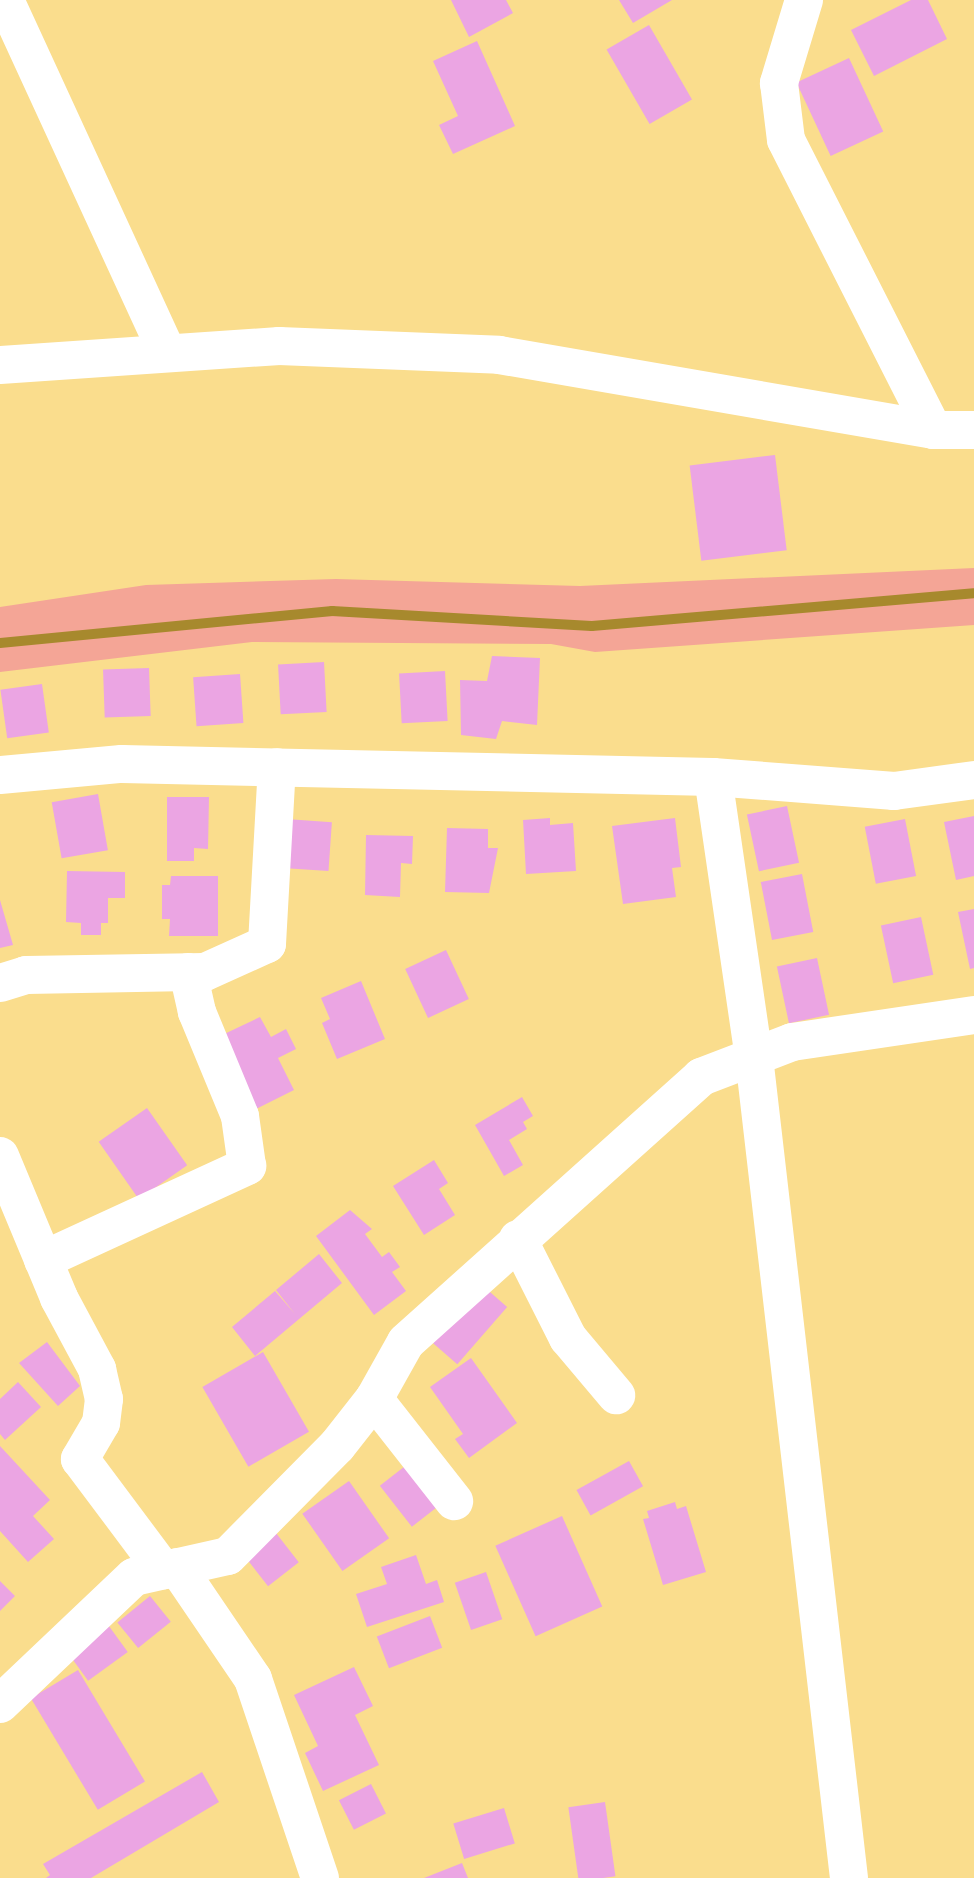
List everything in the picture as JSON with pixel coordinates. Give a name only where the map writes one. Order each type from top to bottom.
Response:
[{"type":"street","points":[[5,0],[167,352]]},
{"type":"street","points":[[804,0],[779,83],[786,139],[933,430]]},
{"type":"street","points":[[0,365],[279,346],[499,355],[933,430],[974,430]]},
{"type":"street","points":[[0,775],[122,764],[713,777],[894,792],[974,780]]},
{"type":"street","points":[[0,983],[26,975],[205,972],[267,944],[277,768]]},
{"type":"street","points":[[713,777],[754,1057],[849,1878]]},
{"type":"street","points":[[43,1260],[247,1166],[240,1116],[197,1012],[188,972]]},
{"type":"street","points":[[2,1699],[134,1577],[228,1556],[337,1446],[374,1399],[407,1342],[518,1239],[701,1077],[792,1042],[974,1015]]},
{"type":"street","points":[[0,1156],[43,1260],[97,1369],[104,1399],[101,1423],[80,1459],[170,1568],[253,1679],[320,1878]]},
{"type":"street","points":[[518,1239],[568,1338],[617,1395]]},
{"type":"street","points":[[374,1399],[454,1501]]},
{"type":"shaded area","points":[[974,568],[974,625],[595,652],[551,644],[252,642],[0,672],[0,607],[146,585],[336,579],[580,586]]},
{"type":"building","points":[[451,0],[506,0],[513,13],[469,37]]},
{"type":"building","points":[[619,0],[672,0],[633,23]]},
{"type":"building","points":[[911,0],[928,0],[947,39],[874,76],[851,30]]},
{"type":"building","points":[[649,25],[692,99],[650,124],[607,50]]},
{"type":"building","points":[[477,41],[515,126],[453,154],[439,125],[458,116],[433,61]]},
{"type":"building","points":[[849,58],[883,131],[831,156],[796,83]]},
{"type":"building","points":[[775,455],[787,550],[701,561],[690,465]]},
{"type":"building","points":[[492,656],[540,658],[537,725],[502,721],[496,739],[461,735],[460,680],[487,681]]},
{"type":"building","points":[[324,662],[327,712],[281,714],[278,664]]},
{"type":"building","points":[[149,668],[151,716],[105,718],[103,670]]},
{"type":"building","points":[[445,671],[448,721],[402,723],[399,673]]},
{"type":"building","points":[[240,674],[243,723],[197,726],[193,677]]},
{"type":"building","points":[[42,684],[49,733],[7,738],[0,690]]},
{"type":"building","points":[[98,794],[108,850],[62,858],[52,802]]},
{"type":"building","points":[[167,797],[209,797],[208,849],[194,848],[194,861],[167,861]]},
{"type":"building","points":[[787,806],[799,863],[759,871],[747,815]]},
{"type":"building","points":[[974,816],[974,876],[956,880],[944,822]]},
{"type":"building","points":[[550,818],[550,825],[573,823],[576,871],[526,874],[523,820]]},
{"type":"building","points":[[675,818],[681,867],[672,868],[676,897],[623,904],[612,826]]},
{"type":"building","points":[[286,819],[332,822],[328,871],[283,868]]},
{"type":"building","points":[[905,819],[916,876],[876,884],[865,827]]},
{"type":"building","points":[[447,828],[488,829],[488,848],[498,848],[489,893],[445,892]]},
{"type":"building","points":[[366,835],[413,836],[412,864],[401,863],[400,897],[365,895]]},
{"type":"building","points":[[67,871],[125,872],[125,898],[108,898],[108,923],[101,923],[101,935],[81,935],[81,923],[66,922]]},
{"type":"building","points":[[802,874],[813,932],[772,940],[761,882]]},
{"type":"building","points":[[171,876],[218,876],[218,936],[169,936],[170,919],[162,919],[162,885],[170,885]]},
{"type":"building","points":[[0,900],[13,945],[0,948]]},
{"type":"building","points":[[974,909],[974,968],[970,969],[958,912]]},
{"type":"building","points":[[921,917],[933,975],[893,983],[881,926]]},
{"type":"building","points":[[446,950],[469,999],[428,1018],[405,969]]},
{"type":"building","points":[[817,958],[829,1015],[789,1023],[777,967]]},
{"type":"building","points":[[361,981],[385,1039],[337,1059],[322,1023],[330,1019],[321,998]]},
{"type":"building","points":[[260,1017],[271,1037],[286,1029],[296,1049],[278,1058],[294,1090],[256,1109],[220,1036]]},
{"type":"building","points":[[522,1097],[533,1116],[523,1122],[527,1129],[509,1140],[523,1165],[504,1176],[475,1125]]},
{"type":"building","points":[[147,1108],[187,1165],[139,1199],[99,1142]]},
{"type":"building","points":[[434,1160],[448,1183],[439,1189],[455,1215],[424,1235],[393,1186]]},
{"type":"building","points":[[350,1210],[372,1229],[365,1234],[382,1257],[389,1252],[400,1267],[392,1272],[406,1291],[374,1315],[316,1236]]},
{"type":"building","points":[[319,1254],[342,1283],[255,1356],[232,1327],[275,1291],[295,1314],[276,1290]]},
{"type":"building","points":[[483,1286],[507,1307],[457,1364],[433,1343]]},
{"type":"building","points":[[47,1342],[80,1386],[58,1406],[19,1363]]},
{"type":"building","points":[[263,1352],[309,1432],[248,1467],[202,1387]]},
{"type":"building","points":[[471,1358],[517,1423],[469,1458],[455,1439],[463,1434],[430,1387]]},
{"type":"building","points":[[18,1382],[41,1407],[5,1440],[0,1434],[0,1399]]},
{"type":"building","points":[[0,1446],[50,1500],[33,1516],[54,1539],[28,1562],[0,1531]]},
{"type":"building","points":[[629,1461],[643,1486],[591,1515],[577,1490]]},
{"type":"building","points":[[409,1463],[441,1504],[412,1527],[380,1486]]},
{"type":"building","points":[[349,1481],[389,1538],[342,1571],[302,1514]]},
{"type":"building","points":[[675,1502],[677,1509],[686,1506],[706,1572],[663,1585],[643,1519],[649,1518],[647,1511]]},
{"type":"building","points":[[562,1516],[602,1606],[536,1636],[495,1546]]},
{"type":"building","points":[[276,1533],[299,1562],[268,1586],[245,1557]]},
{"type":"building","points":[[416,1555],[426,1584],[437,1580],[444,1602],[367,1627],[356,1594],[387,1584],[381,1567]]},
{"type":"building","points":[[486,1572],[502,1619],[471,1630],[455,1583]]},
{"type":"building","points":[[0,1581],[15,1596],[0,1611]]},
{"type":"building","points":[[150,1596],[171,1622],[138,1648],[117,1622]]},
{"type":"building","points":[[430,1616],[442,1648],[389,1668],[377,1636]]},
{"type":"building","points":[[106,1622],[128,1652],[88,1681],[66,1651]]},
{"type":"building","points":[[354,1667],[373,1706],[355,1715],[379,1765],[323,1791],[305,1753],[318,1746],[294,1695]]},
{"type":"building","points":[[78,1670],[145,1781],[98,1810],[31,1698]]},
{"type":"building","points":[[202,1772],[219,1802],[91,1878],[46,1878],[50,1875],[43,1864]]},
{"type":"building","points":[[371,1784],[386,1813],[354,1830],[339,1800]]},
{"type":"building","points":[[605,1802],[615,1876],[578,1878],[568,1807]]},
{"type":"building","points":[[504,1808],[515,1843],[464,1859],[453,1823]]},
{"type":"building","points":[[462,1863],[468,1878],[424,1878]]},
{"type":"waterway","points":[[0,643],[332,611],[592,626],[974,593]]}]
